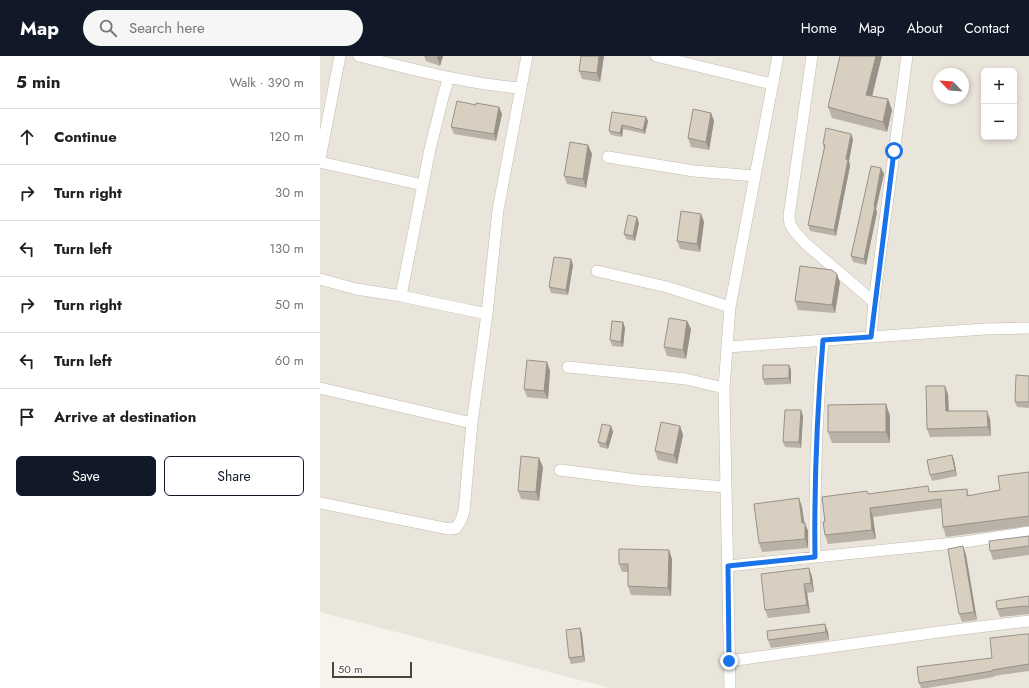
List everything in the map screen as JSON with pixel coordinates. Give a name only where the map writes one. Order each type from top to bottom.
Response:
[{"type":"street","points":[[340,56],[320,160],[423,185]]},
{"type":"street","points":[[359,56],[423,72],[501,86],[521,88]]},
{"type":"street","points":[[320,503],[449,529],[456,528],[461,520],[464,511],[472,423],[487,314],[498,210],[527,56]]},
{"type":"street","points":[[656,56],[772,84]]},
{"type":"street","points":[[730,688],[724,388],[730,307],[778,56]]},
{"type":"street","points":[[812,56],[789,216],[790,224],[806,244],[874,302]]},
{"type":"street","points":[[871,337],[874,302],[907,56]]},
{"type":"street","points":[[401,296],[430,149],[449,77]]},
{"type":"street","points":[[608,157],[694,171],[755,176]]},
{"type":"street","points":[[597,271],[668,287],[730,307]]},
{"type":"street","points":[[320,279],[356,289],[401,296],[487,314]]},
{"type":"street","points":[[727,347],[985,329],[1029,328]]},
{"type":"street","points":[[815,557],[814,496],[817,407],[823,340]]},
{"type":"street","points":[[568,367],[686,379],[724,388]]},
{"type":"street","points":[[320,388],[472,423]]},
{"type":"street","points":[[560,470],[638,480],[726,488]]},
{"type":"street","points":[[728,566],[964,542],[1029,532]]},
{"type":"street","points":[[729,661],[946,630],[1029,621]]},
{"type":"shaded area","points":[[320,56],[1029,56],[1029,688],[610,688],[320,612]]},
{"type":"building","points":[[581,56],[599,56],[597,73],[579,71]]},
{"type":"building","points":[[840,56],[876,56],[866,95],[888,99],[883,122],[828,107]]},
{"type":"building","points":[[457,101],[476,105],[476,103],[499,107],[494,134],[451,127]]},
{"type":"building","points":[[693,109],[711,113],[706,142],[688,138]]},
{"type":"building","points":[[612,112],[646,117],[643,130],[622,125],[620,133],[609,131]]},
{"type":"building","points":[[826,128],[851,134],[846,159],[848,160],[834,230],[808,225],[825,145],[823,144]]},
{"type":"building","points":[[570,142],[588,145],[583,179],[564,176]]},
{"type":"building","points":[[871,166],[881,168],[864,259],[851,256]]},
{"type":"building","points":[[681,211],[701,214],[697,244],[677,241]]},
{"type":"building","points":[[628,215],[637,217],[633,236],[624,234]]},
{"type":"building","points":[[554,257],[571,259],[566,290],[549,287]]},
{"type":"building","points":[[800,266],[832,270],[837,274],[832,305],[795,301]]},
{"type":"building","points":[[669,318],[687,321],[683,350],[664,347]]},
{"type":"building","points":[[612,321],[623,322],[621,342],[610,340]]},
{"type":"building","points":[[527,360],[547,362],[544,391],[524,389]]},
{"type":"building","points":[[763,365],[789,365],[789,378],[763,379]]},
{"type":"building","points":[[1016,375],[1029,376],[1029,402],[1015,402]]},
{"type":"building","points":[[926,386],[945,386],[946,411],[987,411],[988,427],[927,429]]},
{"type":"building","points":[[886,404],[886,432],[828,432],[828,405]]},
{"type":"building","points":[[785,410],[801,410],[799,442],[783,442]]},
{"type":"building","points":[[661,422],[680,426],[674,455],[655,451]]},
{"type":"building","points":[[602,424],[611,426],[606,444],[598,442]]},
{"type":"building","points":[[952,455],[955,470],[930,475],[927,460]]},
{"type":"building","points":[[521,456],[539,458],[536,492],[518,491]]},
{"type":"building","points":[[1029,472],[1029,516],[943,527],[941,499],[870,508],[872,530],[825,535],[822,497],[867,491],[868,494],[928,486],[929,492],[967,489],[967,496],[1000,490],[998,476]]},
{"type":"building","points":[[799,498],[802,523],[805,523],[805,539],[759,543],[754,504]]},
{"type":"building","points":[[1029,536],[1029,546],[990,551],[989,541]]},
{"type":"building","points":[[963,546],[974,612],[959,614],[948,549]]},
{"type":"building","points":[[619,549],[669,550],[668,588],[628,586],[628,564],[619,564]]},
{"type":"building","points":[[809,568],[811,583],[804,584],[807,605],[765,610],[761,574]]},
{"type":"building","points":[[1029,596],[1029,607],[1025,606],[997,609],[996,601]]},
{"type":"building","points":[[825,624],[826,632],[768,640],[767,631]]},
{"type":"building","points":[[580,628],[583,656],[569,658],[566,630]]},
{"type":"building","points":[[1029,634],[1029,664],[919,683],[917,667],[992,658],[990,638]]},
{"type":"route","points":[[729,661],[728,566],[815,557],[814,496],[817,407],[823,340],[871,337],[874,302],[894,151]]}]
